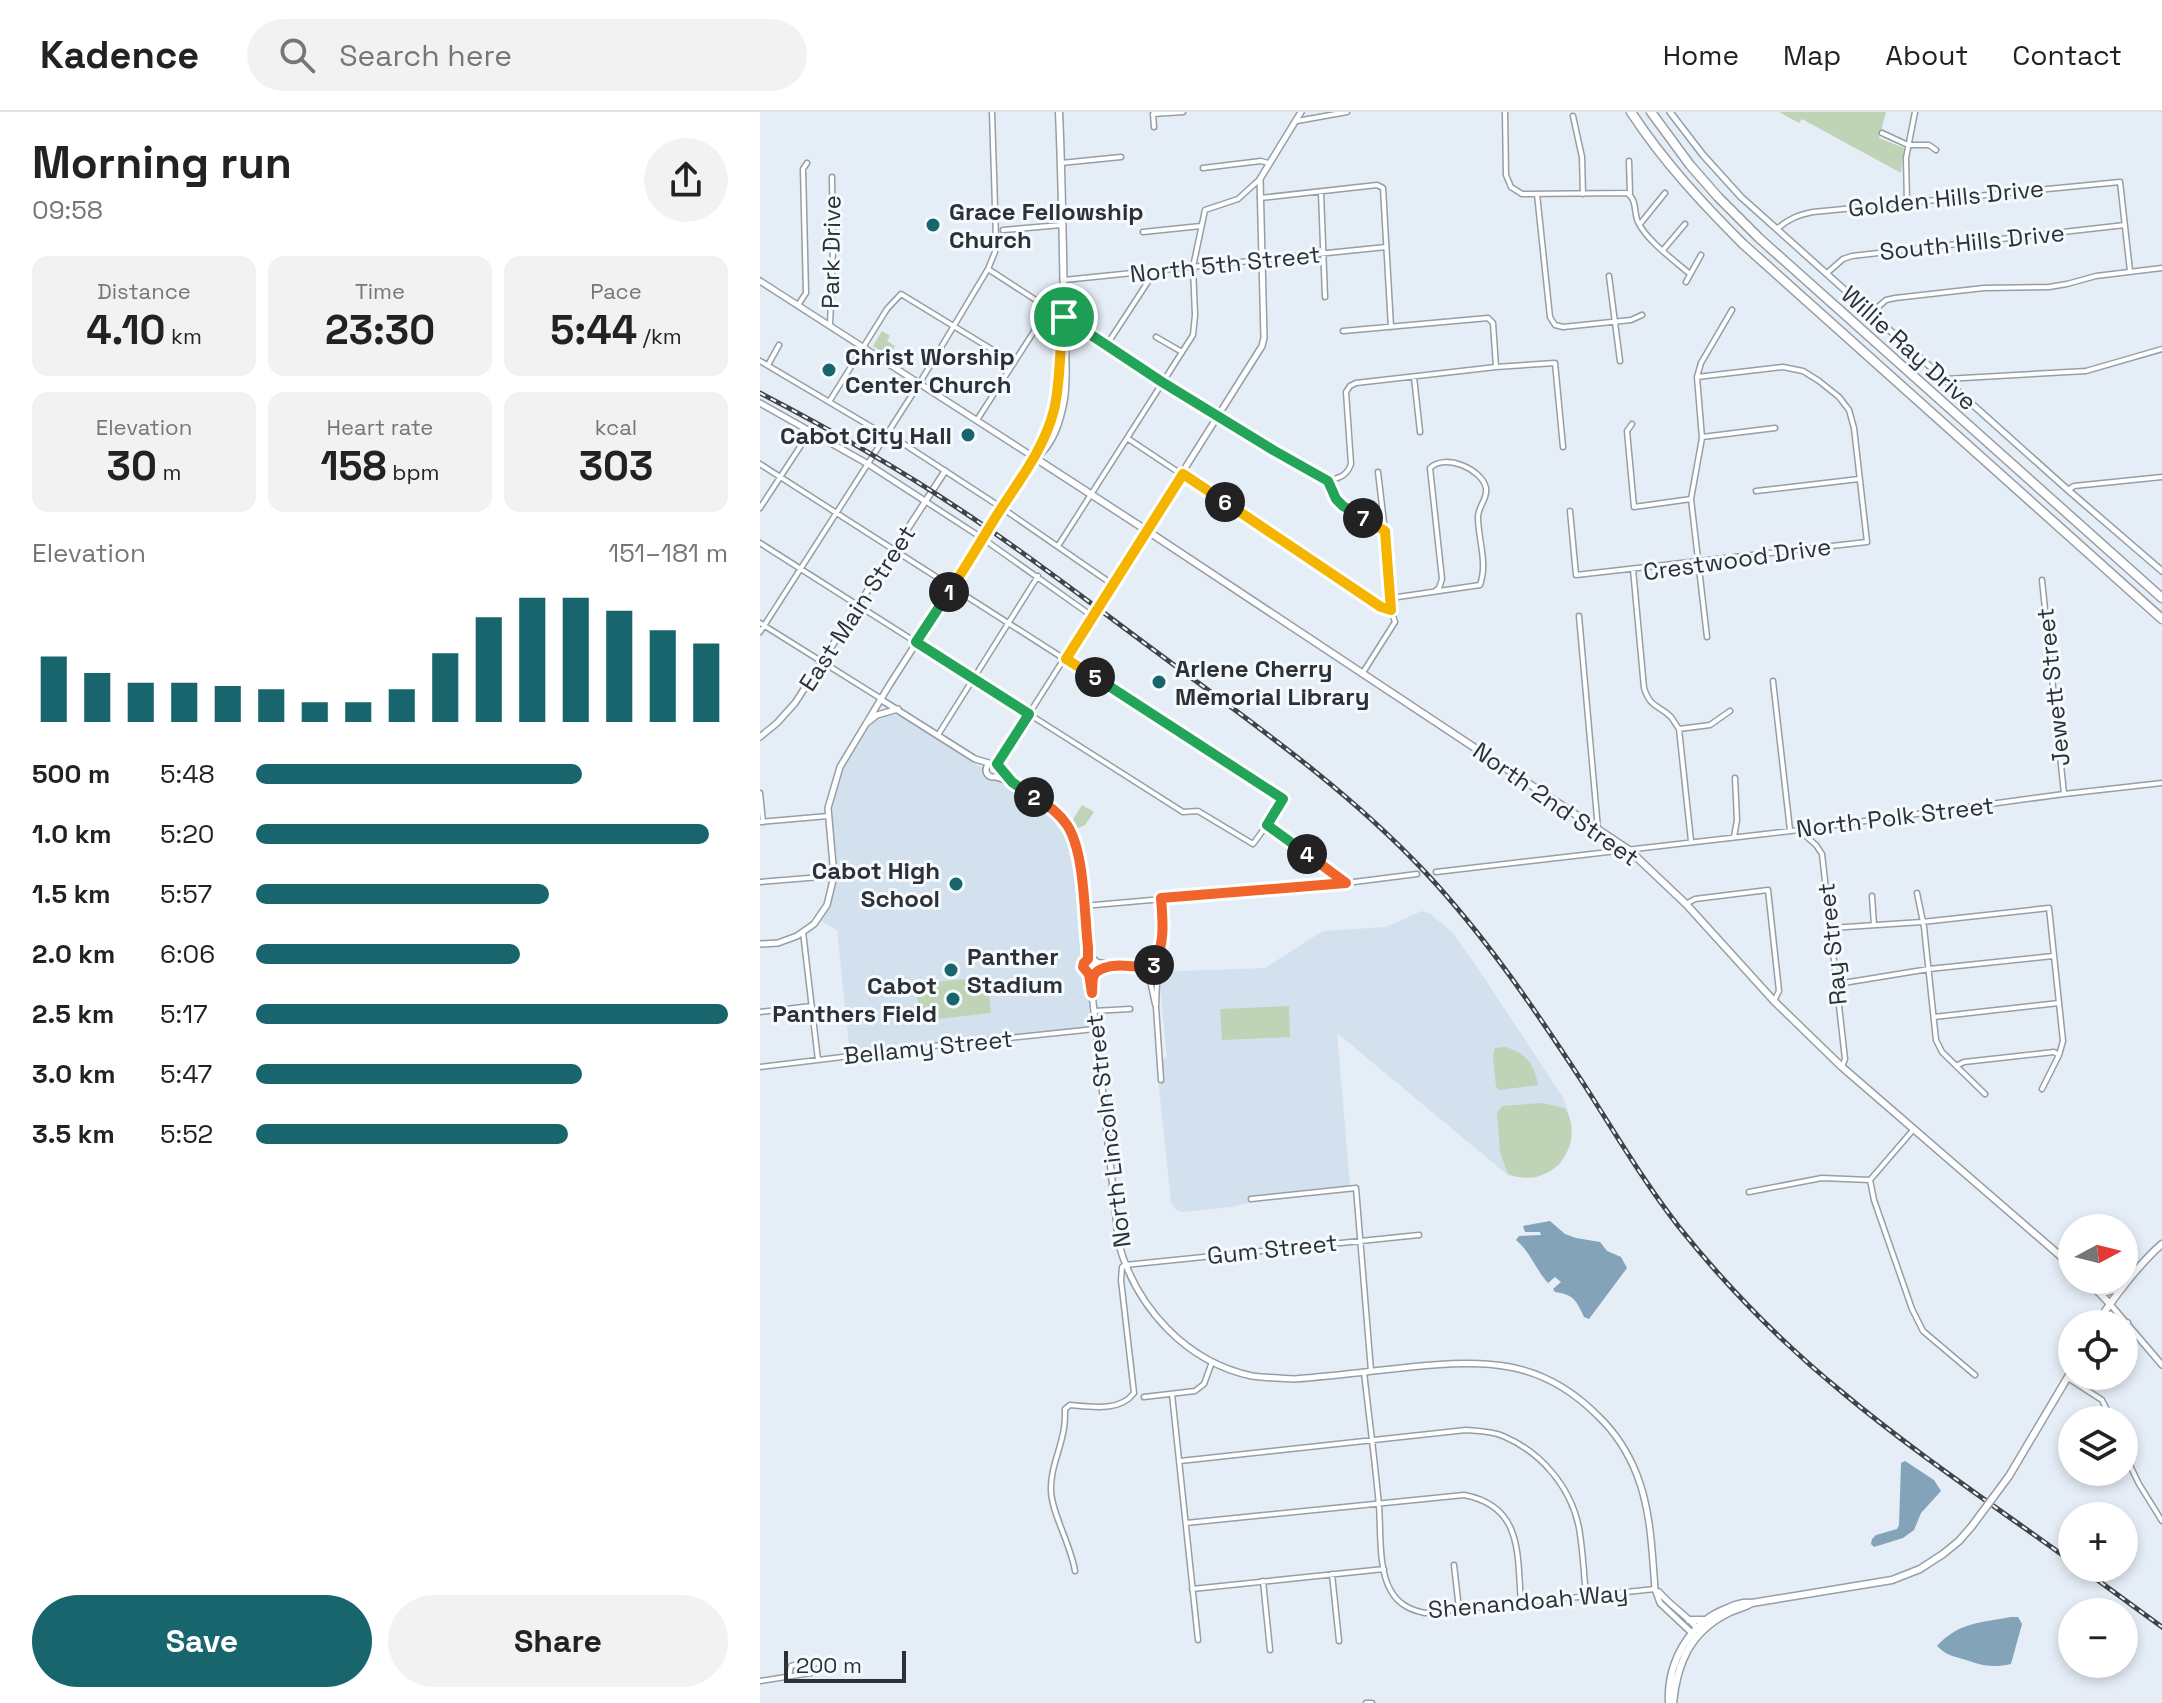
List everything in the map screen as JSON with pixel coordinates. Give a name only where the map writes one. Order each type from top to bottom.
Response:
[{"type":"highway","points":[[1631,112],[1698,199],[1743,244],[2162,619]]},
{"type":"highway","points":[[1651,112],[1690,165],[1759,238],[2162,598]]},
{"type":"main road","points":[[1035,458],[1055,408],[1064,317],[1059,112]]},
{"type":"main road","name":"North 2nd Street","points":[[1035,458],[1629,850],[1686,904],[1774,1001],[1842,1067],[2058,1254]]},
{"type":"main road","points":[[2138,1269],[2162,1244]]},
{"type":"main road","points":[[2101,1294],[2110,1304]]},
{"type":"main road","points":[[2106,1310],[2118,1294]]},
{"type":"main road","points":[[1671,1703],[1671,1673],[1686,1641],[1730,1612],[1752,1603],[1892,1580],[1920,1569],[1943,1554],[1972,1526],[2009,1476],[2061,1390]]},
{"type":"main road","points":[[1671,1703],[1685,1652],[1706,1620],[1724,1609],[1744,1602],[1752,1603]]},
{"type":"main road","points":[[1689,1620],[1706,1620]]},
{"type":"street","points":[[760,632],[762,624],[801,570],[990,271],[997,225],[992,112]]},
{"type":"street","points":[[1154,127],[1153,113],[1183,112]]},
{"type":"street","points":[[1058,546],[1193,335],[1193,267],[1205,210],[1238,199],[1260,179],[1301,112]]},
{"type":"street","points":[[1297,121],[1347,112]]},
{"type":"street","points":[[1505,112],[1506,175],[1514,190],[1522,194],[1630,194]]},
{"type":"street","name":"Willie Ray Drive","points":[[1670,112],[1741,197],[2162,571]]},
{"type":"street","points":[[1907,203],[1908,145],[1915,112]]},
{"type":"street","points":[[1573,116],[1582,157],[1583,194]]},
{"type":"street","points":[[1882,133],[1908,145],[1929,145],[1936,150]]},
{"type":"street","points":[[1061,163],[1121,157]]},
{"type":"street","points":[[1203,168],[1261,161],[1268,163]]},
{"type":"street","points":[[1629,161],[1630,194],[1640,224],[1690,274]]},
{"type":"street","points":[[797,305],[806,293],[803,169],[807,163]]},
{"type":"street","name":"Park Drive","points":[[830,326],[832,177]]},
{"type":"street","points":[[996,766],[1258,355],[1264,338],[1260,179]]},
{"type":"street","name":"Golden Hills Drive","points":[[1777,229],[1797,215],[2120,182],[2125,225]]},
{"type":"street","points":[[1260,198],[1377,185],[1383,188],[1391,327]]},
{"type":"street","points":[[1321,192],[1325,297]]},
{"type":"street","points":[[1640,224],[1665,193]]},
{"type":"street","points":[[1537,194],[1550,317],[1555,325],[1563,327],[1631,320],[1642,315]]},
{"type":"street","points":[[1663,250],[1685,224]]},
{"type":"street","points":[[1003,230],[1063,225]]},
{"type":"street","points":[[2125,225],[2130,271]]},
{"type":"street","name":"South Hills Drive","points":[[1826,274],[1843,259],[1852,256],[2125,225]]},
{"type":"street","points":[[1143,232],[1201,226]]},
{"type":"street","name":"North 5th Street","points":[[1064,280],[1386,247]]},
{"type":"street","points":[[1686,282],[1701,255]]},
{"type":"street","points":[[1870,314],[1886,300],[1895,298],[1984,288],[2049,287],[2096,276],[2162,268]]},
{"type":"street","points":[[990,271],[1162,382],[1328,481],[1336,499],[1343,506],[1385,531]]},
{"type":"street","points":[[1106,346],[1155,271]]},
{"type":"street","points":[[1609,276],[1620,361]]},
{"type":"street","name":"North 2nd Street","points":[[760,281],[1035,458]]},
{"type":"street","points":[[829,402],[887,309],[901,294],[1014,363]]},
{"type":"street","points":[[976,421],[1049,308]]},
{"type":"street","points":[[1707,637],[1691,499],[1702,438],[1697,377],[1701,363],[1732,310]]},
{"type":"street","points":[[1343,331],[1494,318],[1496,367]]},
{"type":"street","points":[[1156,337],[1182,352]]},
{"type":"street","points":[[768,365],[779,345]]},
{"type":"street","points":[[1945,379],[2086,371],[2162,349]]},
{"type":"street","points":[[760,361],[945,471],[1112,584]]},
{"type":"street","points":[[1328,481],[1348,472],[1351,464],[1346,392],[1356,383],[1555,363],[1563,447]]},
{"type":"street","points":[[1697,377],[1783,367],[1803,371],[1839,397],[1849,410],[1859,479],[1756,491]]},
{"type":"street","points":[[1414,377],[1420,432]]},
{"type":"street","points":[[760,403],[868,464],[982,538],[1092,616]]},
{"type":"street","points":[[1632,424],[1627,431],[1634,507],[1691,499]]},
{"type":"street","points":[[1702,438],[1775,428]]},
{"type":"street","points":[[760,508],[811,430]]},
{"type":"street","points":[[1127,438],[1381,607],[1391,610]]},
{"type":"street","points":[[760,944],[792,939],[814,924],[827,905],[834,876],[828,816],[832,788],[840,767],[880,699],[1035,458]]},
{"type":"street","points":[[1391,598],[1480,585],[1483,550],[1478,516],[1486,490],[1478,476],[1452,461],[1434,464],[1429,475],[1442,579],[1435,591]]},
{"type":"street","points":[[760,464],[1283,799],[1253,844],[1198,811],[1183,812],[760,543]]},
{"type":"street","name":"East Main Street","points":[[760,737],[795,703],[945,471]]},
{"type":"street","points":[[1362,674],[1395,622],[1391,610],[1378,472]]},
{"type":"street","points":[[2068,490],[2074,486],[2162,477]]},
{"type":"street","name":"Crestwood Drive","points":[[1679,729],[1670,716],[1647,698],[1644,688],[1633,569],[1867,542],[1859,479]]},
{"type":"street","points":[[1570,511],[1576,575],[1633,569]]},
{"type":"street","points":[[938,735],[1038,576]]},
{"type":"street","points":[[1442,579],[1452,590]]},
{"type":"street","name":"Jewett Street","points":[[2042,580],[2064,794]]},
{"type":"street","points":[[1579,616],[1598,829]]},
{"type":"street","points":[[762,624],[880,699]]},
{"type":"street","points":[[1773,681],[1790,830]]},
{"type":"street","name":"North Lincoln Street","points":[[880,699],[975,759],[996,766],[1012,782],[1050,807],[1068,827],[1078,851],[1088,947],[1093,966],[1092,993],[1115,1223],[1125,1265],[1143,1300],[1158,1320],[1180,1341],[1212,1362],[1237,1372],[1266,1378],[1295,1379],[1463,1362],[1494,1364],[1555,1383],[1585,1403],[1616,1437],[1628,1456],[1638,1477],[1648,1518],[1655,1589],[1660,1603],[1697,1633]]},
{"type":"street","points":[[864,727],[877,715],[898,709]]},
{"type":"street","points":[[1691,841],[1679,729],[1710,725],[1730,711]]},
{"type":"street","name":"North Lincoln Street","points":[[975,759],[990,777],[1012,782]]},
{"type":"street","points":[[986,772],[987,767],[996,766]]},
{"type":"street","points":[[996,766],[999,774],[996,777]]},
{"type":"street","points":[[1734,837],[1737,820],[1735,778]]},
{"type":"street","name":"North Polk Street","points":[[1436,872],[1799,830],[2162,783]]},
{"type":"street","points":[[760,793],[761,822],[828,816]]},
{"type":"street","points":[[1267,825],[1346,883]]},
{"type":"street","name":"Ray Street","points":[[1799,830],[1822,854],[1845,1059],[1842,1067]]},
{"type":"street","points":[[1083,906],[1417,874]]},
{"type":"street","points":[[760,882],[834,876]]},
{"type":"street","points":[[1686,904],[1695,899],[1768,890],[1779,991],[1774,1001]]},
{"type":"street","points":[[1917,893],[1936,1040],[1942,1052],[1985,1094]]},
{"type":"street","points":[[1872,896],[1874,925]]},
{"type":"street","points":[[1156,1007],[1149,976],[1160,952],[1163,932],[1161,898]]},
{"type":"street","points":[[1831,928],[2049,908],[2063,1041],[2042,1089]]},
{"type":"street","points":[[803,932],[818,1060]]},
{"type":"street","points":[[1837,984],[1929,969],[2054,955]]},
{"type":"street","points":[[1093,966],[1155,966],[1163,974],[1157,981],[1156,1007],[1161,1080]]},
{"type":"street","points":[[1139,967],[1157,981]]},
{"type":"street","points":[[1934,1017],[2059,1003]]},
{"type":"street","points":[[760,1012],[812,1006]]},
{"type":"street","points":[[1094,1011],[1130,1009]]},
{"type":"street","name":"Bellamy Street","points":[[760,1067],[1096,1029]]},
{"type":"street","points":[[1956,1066],[1964,1062],[2054,1052],[2059,1055]]},
{"type":"street","points":[[1870,1180],[1913,1130]]},
{"type":"street","points":[[1749,1192],[1822,1178],[1870,1180]]},
{"type":"street","points":[[1870,1180],[1912,1309],[1923,1331],[1975,1375]]},
{"type":"street","name":"Shenandoah Way","points":[[1251,1199],[1356,1188],[1371,1439],[1384,1569],[1390,1590],[1399,1601],[1410,1610],[1425,1613],[1655,1589]]},
{"type":"street","name":"Gum Street","points":[[1125,1265],[1419,1235]]},
{"type":"street","points":[[1075,1571],[1051,1494],[1056,1454],[1068,1406],[1109,1406],[1125,1402],[1134,1393],[1121,1280],[1125,1265]]},
{"type":"street","points":[[2110,1304],[2115,1310]]},
{"type":"street","points":[[2138,1336],[2162,1365]]},
{"type":"street","points":[[1144,1397],[1195,1391],[1204,1384],[1212,1362]]},
{"type":"street","points":[[2087,1390],[2102,1400],[2105,1406]]},
{"type":"street","points":[[1172,1394],[1198,1640]]},
{"type":"street","points":[[1180,1461],[1466,1430],[1500,1435],[1526,1448],[1546,1465],[1562,1485],[1573,1506],[1579,1529],[1586,1597]]},
{"type":"street","points":[[2138,1482],[2162,1521]]},
{"type":"street","points":[[1186,1523],[1464,1495],[1482,1498],[1500,1510],[1510,1525],[1516,1542],[1521,1602]]},
{"type":"street","points":[[1454,1565],[1459,1609]]},
{"type":"street","points":[[1192,1589],[1384,1569]]},
{"type":"street","points":[[1332,1574],[1339,1641]]},
{"type":"street","points":[[1263,1581],[1270,1650]]},
{"type":"street","points":[[1655,1589],[1689,1620],[1697,1633]]},
{"type":"street","points":[[1673,1615],[1685,1633],[1686,1641]]},
{"type":"street","points":[[789,1676],[794,1665],[798,1666],[801,1674]]},
{"type":"street","points":[[760,1681],[811,1673],[817,1669]]},
{"type":"shaded area","name":"Cabot High School","points":[[890,713],[903,718],[1047,809],[1060,822],[1074,854],[1090,1028],[850,1055],[837,930],[821,921],[829,908],[836,876],[831,806],[839,776],[873,721]]},
{"type":"shaded area","points":[[1422,911],[1452,932],[1564,1099],[1572,1125],[1571,1144],[1559,1165],[1536,1178],[1509,1176],[1337,1033],[1350,1185],[1253,1196],[1253,1202],[1230,1207],[1176,1210],[1171,1202],[1156,1059],[1167,1058],[1161,970],[1265,968],[1323,931],[1386,927]]},
{"type":"green space","points":[[1779,112],[1886,112],[1879,138],[1904,148],[1901,173],[1802,119],[1799,123]]},
{"type":"green space","points":[[882,331],[890,336],[887,341],[895,346],[889,356],[873,346]]},
{"type":"green space","points":[[1082,805],[1094,812],[1085,825],[1074,830],[1071,823]]},
{"type":"green space","name":"Cabot Panthers Field","points":[[987,977],[991,1013],[920,1021],[916,984]]},
{"type":"green space","points":[[1289,1006],[1290,1037],[1222,1040],[1220,1009]]},
{"type":"green space","points":[[1505,1047],[1528,1060],[1538,1085],[1500,1090],[1496,1087],[1493,1056],[1495,1048]]},
{"type":"green space","points":[[1542,1103],[1565,1108],[1571,1129],[1568,1151],[1555,1168],[1545,1174],[1527,1178],[1508,1174],[1500,1152],[1497,1113],[1502,1106]]},
{"type":"water","points":[[1550,1221],[1565,1234],[1600,1242],[1607,1251],[1621,1257],[1627,1268],[1589,1319],[1584,1317],[1574,1299],[1555,1292],[1553,1289],[1561,1282],[1555,1277],[1548,1283],[1516,1240],[1519,1236],[1541,1235],[1540,1232],[1525,1232],[1523,1226]]},
{"type":"water","points":[[1905,1461],[1934,1480],[1941,1491],[1921,1513],[1914,1530],[1903,1538],[1874,1547],[1871,1544],[1876,1535],[1897,1529],[1899,1525],[1901,1463]]},
{"type":"water","points":[[2018,1617],[2022,1624],[2011,1664],[1979,1664],[1949,1655],[1937,1646],[1962,1628]]},
{"type":"railway","points":[[760,393],[877,458],[990,530],[1269,736],[1365,814],[1425,872],[1490,948],[1548,1030],[1666,1210],[1736,1293],[1798,1354],[1870,1415],[2058,1552]]},
{"type":"railway","points":[[2100,1582],[2162,1627]]},
{"type":"place","name":"Grace Fellowship Church","points":[[933,225]]},
{"type":"place","name":"Christ Worship Center Church","points":[[829,370]]},
{"type":"place","name":"Cabot City Hall","points":[[968,435]]},
{"type":"place","name":"Arlene Cherry Memorial Library","points":[[1159,682]]},
{"type":"place","name":"Cabot High School","points":[[956,884]]},
{"type":"place","name":"Panther Stadium","points":[[951,970]]},
{"type":"place","name":"Cabot Panthers Field","points":[[953,999]]},
{"type":"route","points":[[1064,317],[1162,382],[1328,481],[1336,499],[1343,506],[1385,531],[1391,598],[1391,610],[1381,607],[1183,474],[1066,659],[1283,799],[1267,825],[1346,883],[1161,898],[1162,948],[1155,965],[1147,968],[1109,965],[1099,969],[1094,973],[1092,993],[1089,974],[1083,967],[1088,959],[1088,947],[1078,851],[1074,839],[1057,813],[1012,782],[997,764],[1029,714],[916,642],[1035,458],[1055,408],[1064,317]]}]
